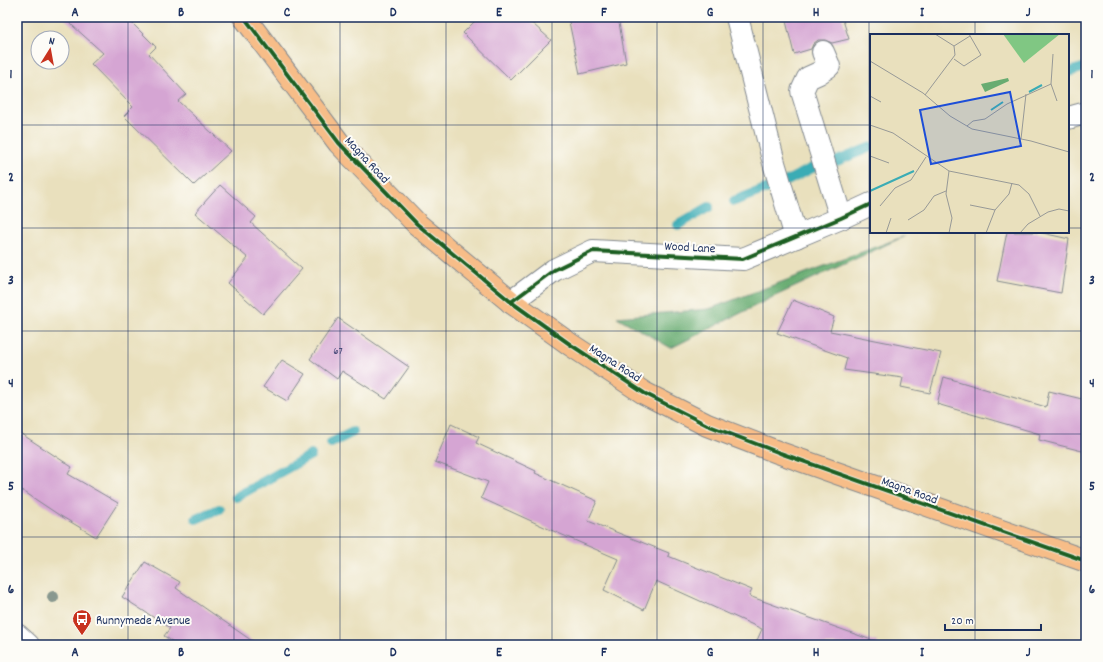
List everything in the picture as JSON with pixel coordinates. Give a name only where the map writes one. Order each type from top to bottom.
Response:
[{"type":"main road","name":"Magna Road","points":[[244,17],[339,143],[417,224],[511,302],[571,345],[644,393],[707,424],[780,454],[1086,561]]},
{"type":"street","points":[[737,17],[774,163],[796,237]]},
{"type":"street","points":[[824,52],[829,66],[808,78],[802,91],[841,218]]},
{"type":"street","points":[[1069,118],[1086,113]]},
{"type":"street","name":"Wood Lane","points":[[511,302],[554,270],[593,250],[743,259],[870,204]]},
{"type":"street","points":[[17,635],[28,645]]},
{"type":"green space","points":[[905,236],[771,298],[671,348],[617,317],[709,309]]},
{"type":"building","points":[[63,17],[126,17],[156,47],[149,54],[186,94],[178,101],[231,151],[194,185],[124,116],[133,107],[91,64],[103,53]]},
{"type":"building","points":[[479,17],[525,17],[551,40],[511,80],[463,33]]},
{"type":"building","points":[[568,17],[618,17],[626,63],[580,74]]},
{"type":"building","points":[[785,17],[842,17],[849,39],[832,43],[825,40],[818,40],[813,44],[811,49],[794,54]]},
{"type":"building","points":[[220,185],[256,217],[251,223],[302,269],[263,314],[228,283],[248,258],[195,213]]},
{"type":"building","points":[[1007,233],[1042,233],[1069,239],[1061,293],[997,281]]},
{"type":"building","points":[[793,300],[834,317],[830,331],[941,353],[930,393],[901,387],[903,378],[844,370],[847,358],[777,333]]},
{"type":"building","points":[[338,318],[409,367],[386,399],[342,371],[337,379],[310,359]]},
{"type":"building","points":[[282,360],[305,374],[287,401],[263,387]]},
{"type":"building","points":[[944,377],[1046,407],[1049,391],[1086,400],[1086,452],[1039,440],[1040,434],[937,404]]},
{"type":"building","points":[[451,424],[479,437],[476,443],[536,471],[535,473],[597,501],[588,521],[669,553],[668,556],[752,590],[749,596],[877,642],[877,645],[755,645],[762,629],[656,581],[644,610],[604,590],[618,559],[481,498],[488,482],[435,462]]},
{"type":"building","points":[[17,431],[72,467],[68,474],[118,503],[96,537],[17,487]]},
{"type":"building","points":[[145,562],[180,582],[176,588],[258,645],[178,645],[164,636],[170,628],[122,597]]},
{"type":"waterway","points":[[1069,72],[1086,67]]},
{"type":"waterway","points":[[837,161],[870,147]]},
{"type":"waterway","points":[[785,182],[818,165]]},
{"type":"waterway","points":[[734,201],[771,187]]},
{"type":"waterway","points":[[678,225],[709,207]]},
{"type":"waterway","points":[[331,443],[353,432]]},
{"type":"waterway","points":[[236,497],[311,455]]},
{"type":"waterway","points":[[196,519],[219,509]]},
{"type":"cycle path","points":[[244,17],[339,143],[417,224],[511,302],[571,345],[644,393],[707,425],[780,453],[1086,561]]},
{"type":"cycle path","points":[[511,302],[554,270],[593,251],[743,259],[870,204]]},
{"type":"place","name":"Runnymede Avenue","points":[[82,636]]}]
